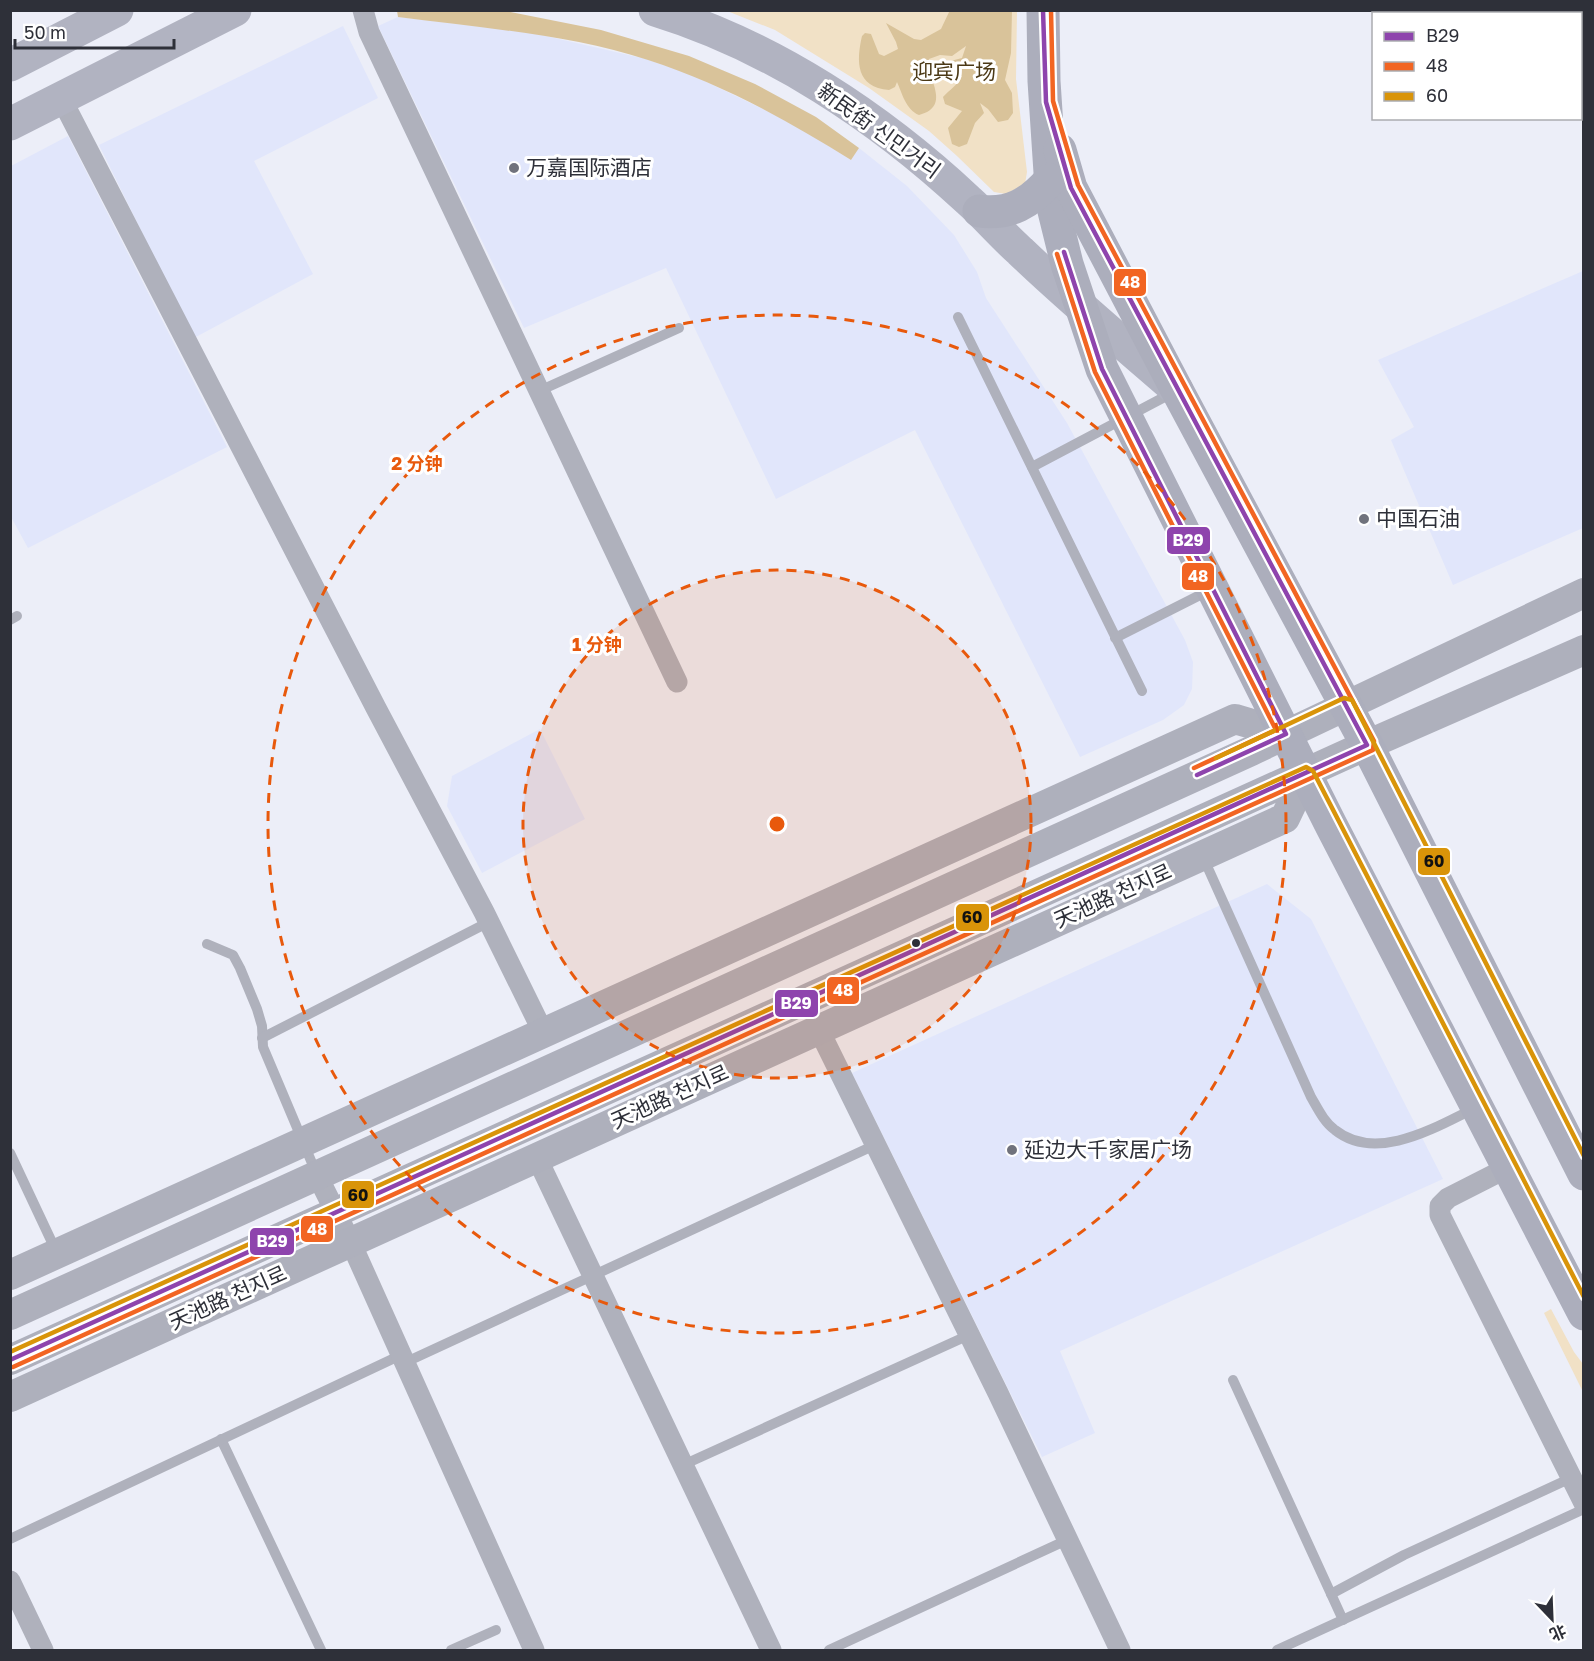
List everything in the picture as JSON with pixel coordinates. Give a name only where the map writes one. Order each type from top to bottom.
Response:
[{"type":"highway","name":"新民街 신민거리","points":[[1043,10],[1052,202],[1067,264],[1102,369],[1306,774],[1584,1314]]},
{"type":"highway","name":"新民街 신민거리","points":[[1046,102],[1071,188],[1176,390],[1347,705],[1584,1174]]},
{"type":"highway","points":[[979,211],[1002,212],[1014,208],[1036,196],[1050,180]]},
{"type":"main road","points":[[10,65],[117,10]]},
{"type":"main road","points":[[10,124],[235,10]]},
{"type":"main road","name":"新民街 신민거리","points":[[655,10],[742,44],[806,78],[864,115],[979,211],[1082,309],[1176,390]]},
{"type":"main road","name":"新民街 신민거리","points":[[1018,250],[1102,369]]},
{"type":"main road","points":[[10,1315],[1286,734],[1584,593]]},
{"type":"main road","name":"天池路 천지로","points":[[10,1360],[1367,745],[1584,650]]},
{"type":"main road","points":[[10,1275],[1235,719],[1286,734]]},
{"type":"main road","name":"天池路 천지로","points":[[10,1397],[1285,819],[1306,774]]},
{"type":"street","points":[[363,10],[369,32],[677,682]]},
{"type":"street","points":[[61,98],[489,922],[543,1032]]},
{"type":"street","points":[[819,1030],[1120,1650]]},
{"type":"street","points":[[537,1158],[771,1650]]},
{"type":"street","points":[[1508,1168],[1448,1198],[1440,1206],[1440,1215],[1584,1503]]},
{"type":"street","points":[[317,1175],[351,1243],[534,1650]]},
{"type":"street","points":[[10,1581],[43,1650]]},
{"type":"lane","points":[[958,317],[1142,692]]},
{"type":"lane","points":[[539,391],[679,328]]},
{"type":"lane","points":[[1032,467],[1176,390]]},
{"type":"lane","points":[[1115,638],[1213,588]]},
{"type":"lane","points":[[1202,856],[1311,1097],[1325,1121],[1333,1129],[1350,1138],[1362,1141],[1374,1143],[1398,1140],[1430,1131],[1476,1107]]},
{"type":"lane","points":[[262,1038],[489,922]]},
{"type":"lane","points":[[207,944],[233,956],[257,1009],[263,1047],[317,1175]]},
{"type":"lane","points":[[10,1539],[221,1439],[593,1275],[876,1145]]},
{"type":"lane","points":[[10,1153],[57,1253]]},
{"type":"lane","points":[[683,1465],[969,1335]]},
{"type":"lane","points":[[1233,1380],[1343,1620]]},
{"type":"lane","points":[[221,1439],[321,1650]]},
{"type":"lane","points":[[1332,1594],[1404,1555],[1571,1478]]},
{"type":"lane","points":[[1277,1650],[1584,1509]]},
{"type":"lane","points":[[829,1650],[1067,1540]]},
{"type":"lane","points":[[451,1650],[496,1630]]},
{"type":"shaded area","points":[[398,17],[533,33],[646,59],[692,75],[794,124],[851,160],[859,148],[907,186],[954,235],[977,272],[986,298],[1067,423],[1185,640],[1193,662],[1192,689],[1184,705],[1163,720],[1080,757],[915,430],[776,499],[666,268],[524,328],[378,26]]},
{"type":"shaded area","points":[[343,26],[378,98],[254,161],[313,274],[194,338],[99,145]]},
{"type":"shaded area","points":[[68,136],[227,447],[28,548],[10,515],[11,166]]},
{"type":"shaded area","points":[[1583,271],[1583,528],[1453,585],[1391,440],[1414,427],[1378,360]]},
{"type":"shaded area","points":[[540,729],[585,819],[482,873],[447,806],[452,776]]},
{"type":"shaded area","points":[[1267,884],[1311,919],[1443,1179],[1060,1351],[1095,1433],[1042,1457],[852,1073]]},
{"type":"green space","points":[[950,10],[1012,11],[1011,53],[1005,80],[1012,93],[1013,113],[1008,120],[998,122],[980,103],[984,113],[975,123],[967,144],[959,147],[952,144],[948,128],[962,111],[945,104],[943,97],[962,76],[952,78],[946,76],[943,63],[962,58],[966,46],[952,56],[940,55],[929,59],[935,90],[935,105],[929,111],[919,115],[908,105],[897,82],[895,87],[889,90],[878,88],[864,78],[859,64],[860,46],[865,33],[871,34],[879,54],[884,56],[898,49],[886,23],[914,39],[921,40],[941,29]]},
{"type":"green space","points":[[397,11],[506,11],[601,30],[689,56],[755,84],[816,117],[859,148],[851,160],[727,91],[675,69],[618,51],[556,38],[398,17]]},
{"type":"green space","name":"迎宾广场","points":[[727,11],[1017,11],[1016,79],[1027,172],[1025,184],[1006,194],[994,192],[929,131],[869,88],[775,30]]},
{"type":"green space","points":[[1551,1309],[1583,1364],[1583,1392],[1544,1313]]},
{"type":"transit line","name":"B29","points":[[10,1360],[1367,745],[1071,188],[1046,102],[1043,10]]},
{"type":"transit line","name":"48","points":[[13,1367],[1373,750],[1374,741],[1078,185],[1053,101],[1051,10]]},
{"type":"transit line","name":"B29","points":[[1064,252],[1102,369],[1286,734],[1197,775]]},
{"type":"transit line","name":"48","points":[[1057,254],[1095,372],[1276,730],[1194,768]]},
{"type":"transit line","name":"60","points":[[1216,758],[1344,698],[1352,700],[1584,1156]]},
{"type":"transit line","name":"60","points":[[10,1352],[1306,767],[1313,771],[1584,1297]]},
{"type":"place","name":"万嘉国际酒店","points":[[514,168]]},
{"type":"place","name":"中国石油","points":[[1364,519]]},
{"type":"place","name":"延边大千家居广场","points":[[1012,1150]]}]
